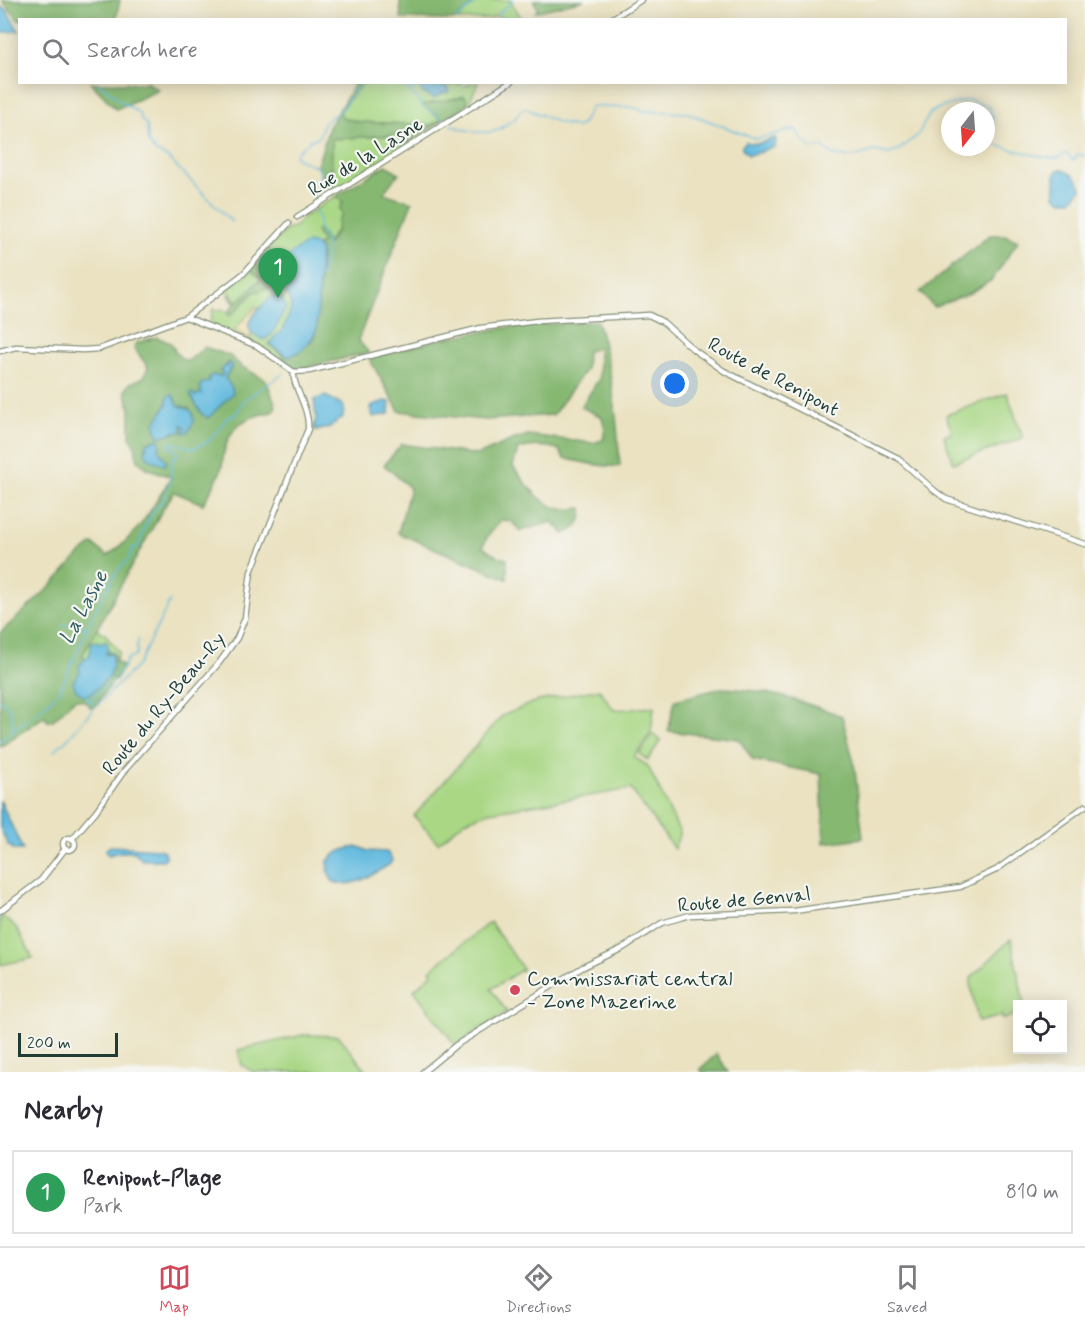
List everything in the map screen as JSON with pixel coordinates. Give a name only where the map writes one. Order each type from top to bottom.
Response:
[{"type":"street","points":[[613,18],[640,0]]},
{"type":"street","name":"Rue de la Lasne","points":[[290,219],[295,224],[297,217],[508,84]]},
{"type":"street","points":[[0,351],[16,347],[99,349],[186,317],[248,269],[290,219],[297,217]]},
{"type":"street","points":[[193,312],[202,324]]},
{"type":"street","name":"Route de Renipont","points":[[294,372],[481,328],[537,321],[649,315],[663,322],[694,350],[724,371],[898,458],[946,499],[1085,544]]},
{"type":"street","points":[[186,317],[257,346],[294,372]]},
{"type":"street","name":"Route du Ry-Beau-Ry","points":[[0,910],[41,879],[62,855],[65,849],[64,840],[72,839],[96,812],[124,771],[219,663],[240,631],[245,618],[251,572],[308,429],[308,416],[292,380],[294,372]]},
{"type":"street","name":"Route de Genval","points":[[423,1072],[456,1045],[583,967],[623,948],[662,923],[690,915],[794,911],[960,887],[996,870],[1085,806]]},
{"type":"green space","points":[[2,0],[120,0],[116,18],[18,20]]},
{"type":"green space","points":[[400,0],[479,0],[458,18],[401,18]]},
{"type":"green space","points":[[479,0],[510,0],[521,18],[495,16],[492,18],[458,18]]},
{"type":"green space","points":[[533,0],[584,0],[535,12],[538,8]]},
{"type":"green space","points":[[92,84],[150,84],[159,90],[116,109]]},
{"type":"green space","points":[[354,84],[361,84],[340,111],[342,118],[360,122],[432,125],[442,119],[422,105],[465,96],[468,104],[407,144],[405,136],[397,135],[332,139],[332,193],[317,166],[329,127]]},
{"type":"green space","points":[[361,84],[419,84],[424,93],[434,98],[445,91],[448,92],[438,84],[448,87],[453,84],[467,86],[478,84],[468,104],[465,96],[424,107],[442,120],[432,125],[360,122],[342,118],[340,110]]},
{"type":"green space","points":[[405,136],[407,144],[332,193],[331,139]]},
{"type":"green space","points":[[386,165],[399,173],[383,193],[412,202],[358,340],[369,353],[294,370],[284,364],[284,357],[268,344],[271,341],[273,348],[288,357],[314,337],[320,265],[320,249],[317,245],[322,243],[316,231],[319,229],[328,244],[337,231],[338,221],[342,215],[340,208],[343,202],[336,196]]},
{"type":"green space","points":[[336,196],[343,202],[340,208],[342,215],[330,238],[285,365],[260,345],[210,324],[213,309],[219,311],[222,309],[227,313],[237,302],[228,289],[251,270],[262,279],[270,272],[261,264],[271,252],[268,249],[286,230],[296,226],[303,217]]},
{"type":"green space","points":[[990,235],[1005,235],[1018,241],[992,280],[970,293],[934,307],[920,292]]},
{"type":"green space","points":[[268,249],[272,252],[261,264],[270,272],[277,264],[282,270],[283,285],[254,292],[230,316],[227,313],[235,304],[228,296],[230,294],[237,302],[261,279],[251,270]]},
{"type":"green space","points":[[597,321],[613,392],[620,466],[571,460],[564,458],[558,449],[538,446],[518,449],[513,467],[535,493],[548,504],[563,509],[582,508],[582,517],[575,527],[564,534],[553,522],[520,531],[511,521],[501,520],[488,536],[483,547],[507,559],[507,579],[398,533],[410,488],[384,465],[402,444],[478,455],[528,435],[593,443],[603,440],[605,429],[602,417],[581,407],[599,379],[599,348],[587,351],[586,369],[553,415],[485,420],[399,411],[369,358],[445,338],[509,327]]},
{"type":"green space","points":[[156,337],[171,343],[177,354],[188,361],[205,347],[230,356],[242,367],[266,380],[276,406],[272,412],[245,420],[233,430],[226,446],[219,476],[203,504],[174,492],[164,507],[82,656],[89,660],[109,652],[115,656],[113,660],[124,666],[93,709],[83,700],[75,699],[52,721],[47,721],[45,716],[0,747],[0,633],[93,544],[107,556],[128,539],[144,520],[171,477],[147,468],[138,461],[135,446],[130,437],[130,408],[125,391],[129,384],[144,377],[148,367],[134,348],[136,343]],"holes":[[[229,362],[231,369],[225,378],[232,388],[208,418],[201,413],[191,397],[193,394],[195,396],[202,394],[200,386],[222,376],[223,372],[220,371],[227,367]],[[173,395],[178,405],[189,408],[184,433],[185,427],[182,425],[182,432],[170,433],[163,410],[168,396]],[[156,441],[165,460],[157,462],[145,451],[147,443]]]},
{"type":"green space","points":[[1007,393],[1023,438],[953,463],[944,436],[952,433],[946,415]]},
{"type":"green space","points":[[97,629],[106,635],[119,652],[115,662],[109,652],[106,653],[107,643],[104,641],[92,642],[90,654],[86,659],[82,656]]},
{"type":"green space","points":[[721,688],[783,697],[842,716],[854,763],[863,838],[824,843],[821,774],[753,760],[739,739],[668,731],[675,700]]},
{"type":"green space","points":[[599,689],[614,710],[654,707],[651,732],[634,757],[648,766],[680,833],[674,849],[631,789],[489,812],[465,821],[438,843],[414,816],[502,716],[534,702]]},
{"type":"green space","points":[[652,734],[661,740],[648,760],[639,754]]},
{"type":"green space","points":[[2,916],[16,927],[33,958],[0,965],[0,918]]},
{"type":"green space","points":[[490,922],[523,969],[491,989],[507,1012],[455,1045],[414,990],[432,974],[430,970]]},
{"type":"green space","points":[[1011,939],[1023,1000],[1013,1000],[1013,1015],[1003,1020],[1002,1016],[978,1022],[971,978]]},
{"type":"green space","points":[[303,1035],[339,1036],[367,1072],[253,1072],[242,1065],[238,1050]]},
{"type":"green space","points":[[717,1054],[728,1072],[702,1072],[700,1069]]},
{"type":"sand","points":[[256,306],[258,310],[248,324],[254,335],[251,334],[250,339],[235,329]]},
{"type":"water","points":[[0,7],[6,9],[18,31],[0,33]]},
{"type":"water","points":[[418,84],[439,84],[449,89],[448,93],[445,92],[434,98],[423,93]]},
{"type":"water","points":[[776,139],[775,147],[762,152],[748,155],[742,149],[746,142],[757,144]]},
{"type":"water","points":[[1059,169],[1067,171],[1080,185],[1081,189],[1072,200],[1060,200],[1055,195],[1055,173]]},
{"type":"water","points":[[307,243],[316,245],[320,250],[317,327],[313,337],[306,345],[288,357],[270,344],[281,332],[291,309],[289,299],[281,286],[283,263],[292,253]]},
{"type":"water","points":[[271,297],[282,298],[286,308],[272,334],[264,340],[251,333],[248,324],[255,313]]},
{"type":"water","points":[[228,363],[232,365],[225,378],[233,393],[208,418],[201,413],[190,394],[193,393],[195,396],[202,394],[200,386],[202,383],[209,382],[209,377],[213,375],[222,376],[223,373],[220,371],[225,366],[227,367]]},
{"type":"water","points":[[173,395],[178,405],[192,411],[194,421],[188,432],[184,433],[185,427],[182,425],[182,432],[160,437],[155,424],[167,405],[168,396]]},
{"type":"water","points":[[325,396],[344,407],[343,417],[328,428],[316,431],[314,400]]},
{"type":"water","points":[[390,402],[389,414],[373,417],[370,408],[372,405]]},
{"type":"water","points":[[157,439],[160,441],[159,450],[167,462],[165,465],[152,460],[145,454],[147,443]]},
{"type":"water","points":[[97,641],[100,644],[104,641],[107,643],[108,651],[105,653],[107,655],[112,653],[113,669],[110,671],[110,677],[84,696],[76,690],[73,682],[80,672],[79,666],[90,654],[92,642]]},
{"type":"water","points":[[0,800],[23,850],[13,850],[8,846],[0,827]]},
{"type":"water","points":[[110,846],[159,849],[164,851],[166,857],[163,860],[142,860],[135,852],[119,852],[109,855],[106,849]]},
{"type":"water","points":[[359,847],[368,851],[387,852],[392,860],[377,873],[362,880],[347,884],[332,881],[328,871],[328,861],[342,851]]},
{"type":"waterway","name":"La Lasne","points":[[458,18],[479,0]]},
{"type":"waterway","points":[[500,17],[499,13],[514,0]]},
{"type":"waterway","points":[[100,84],[139,113],[142,121],[147,125],[148,142],[155,151],[168,158],[232,222]]},
{"type":"waterway","name":"La Lasne","points":[[313,201],[321,172],[316,166],[298,159],[295,156],[296,153],[309,141],[319,137],[324,123],[340,110],[360,84]]},
{"type":"waterway","points":[[404,84],[424,107],[443,120]]},
{"type":"waterway","points":[[409,89],[415,89],[419,84]]},
{"type":"waterway","points":[[451,125],[475,132],[493,131],[501,129],[514,120],[525,108],[559,123],[577,127],[582,124],[592,106],[629,107],[643,111],[688,113],[756,139],[796,129],[801,139],[812,148],[822,147],[833,155],[853,157],[874,151],[889,154],[900,149],[918,135],[930,113],[967,100],[989,107],[993,117],[993,143],[997,145],[1046,157],[1058,158],[1066,153],[1072,160],[1077,154],[1085,156]]},
{"type":"waterway","name":"La Lasne","points":[[315,210],[319,218],[319,229],[327,245],[323,271],[319,279]]},
{"type":"waterway","points":[[262,259],[272,285]]},
{"type":"waterway","points":[[273,288],[274,297]]},
{"type":"waterway","name":"La Lasne","points":[[156,508],[167,492],[173,458],[178,455],[177,451],[169,447],[169,442],[193,449],[209,441],[228,417],[235,415],[244,400],[283,372]]},
{"type":"waterway","name":"La Lasne","points":[[34,715],[59,692],[95,611],[117,571],[129,559],[133,548],[138,547],[145,526],[155,509]]},
{"type":"waterway","points":[[54,751],[138,665],[170,601]]},
{"type":"waterway","points":[[62,625],[78,624],[86,629]]},
{"type":"waterway","points":[[86,696],[91,703],[92,696],[116,680],[128,658],[136,656],[138,640]]},
{"type":"waterway","points":[[0,700],[10,710],[13,729]]},
{"type":"waterway","name":"La Lasne","points":[[0,741],[30,717]]},
{"type":"place","name":"Renipont-Plage","points":[[278,298]]},
{"type":"place","name":"Commissariat central - Zone Mazerine","points":[[515,990]]}]
